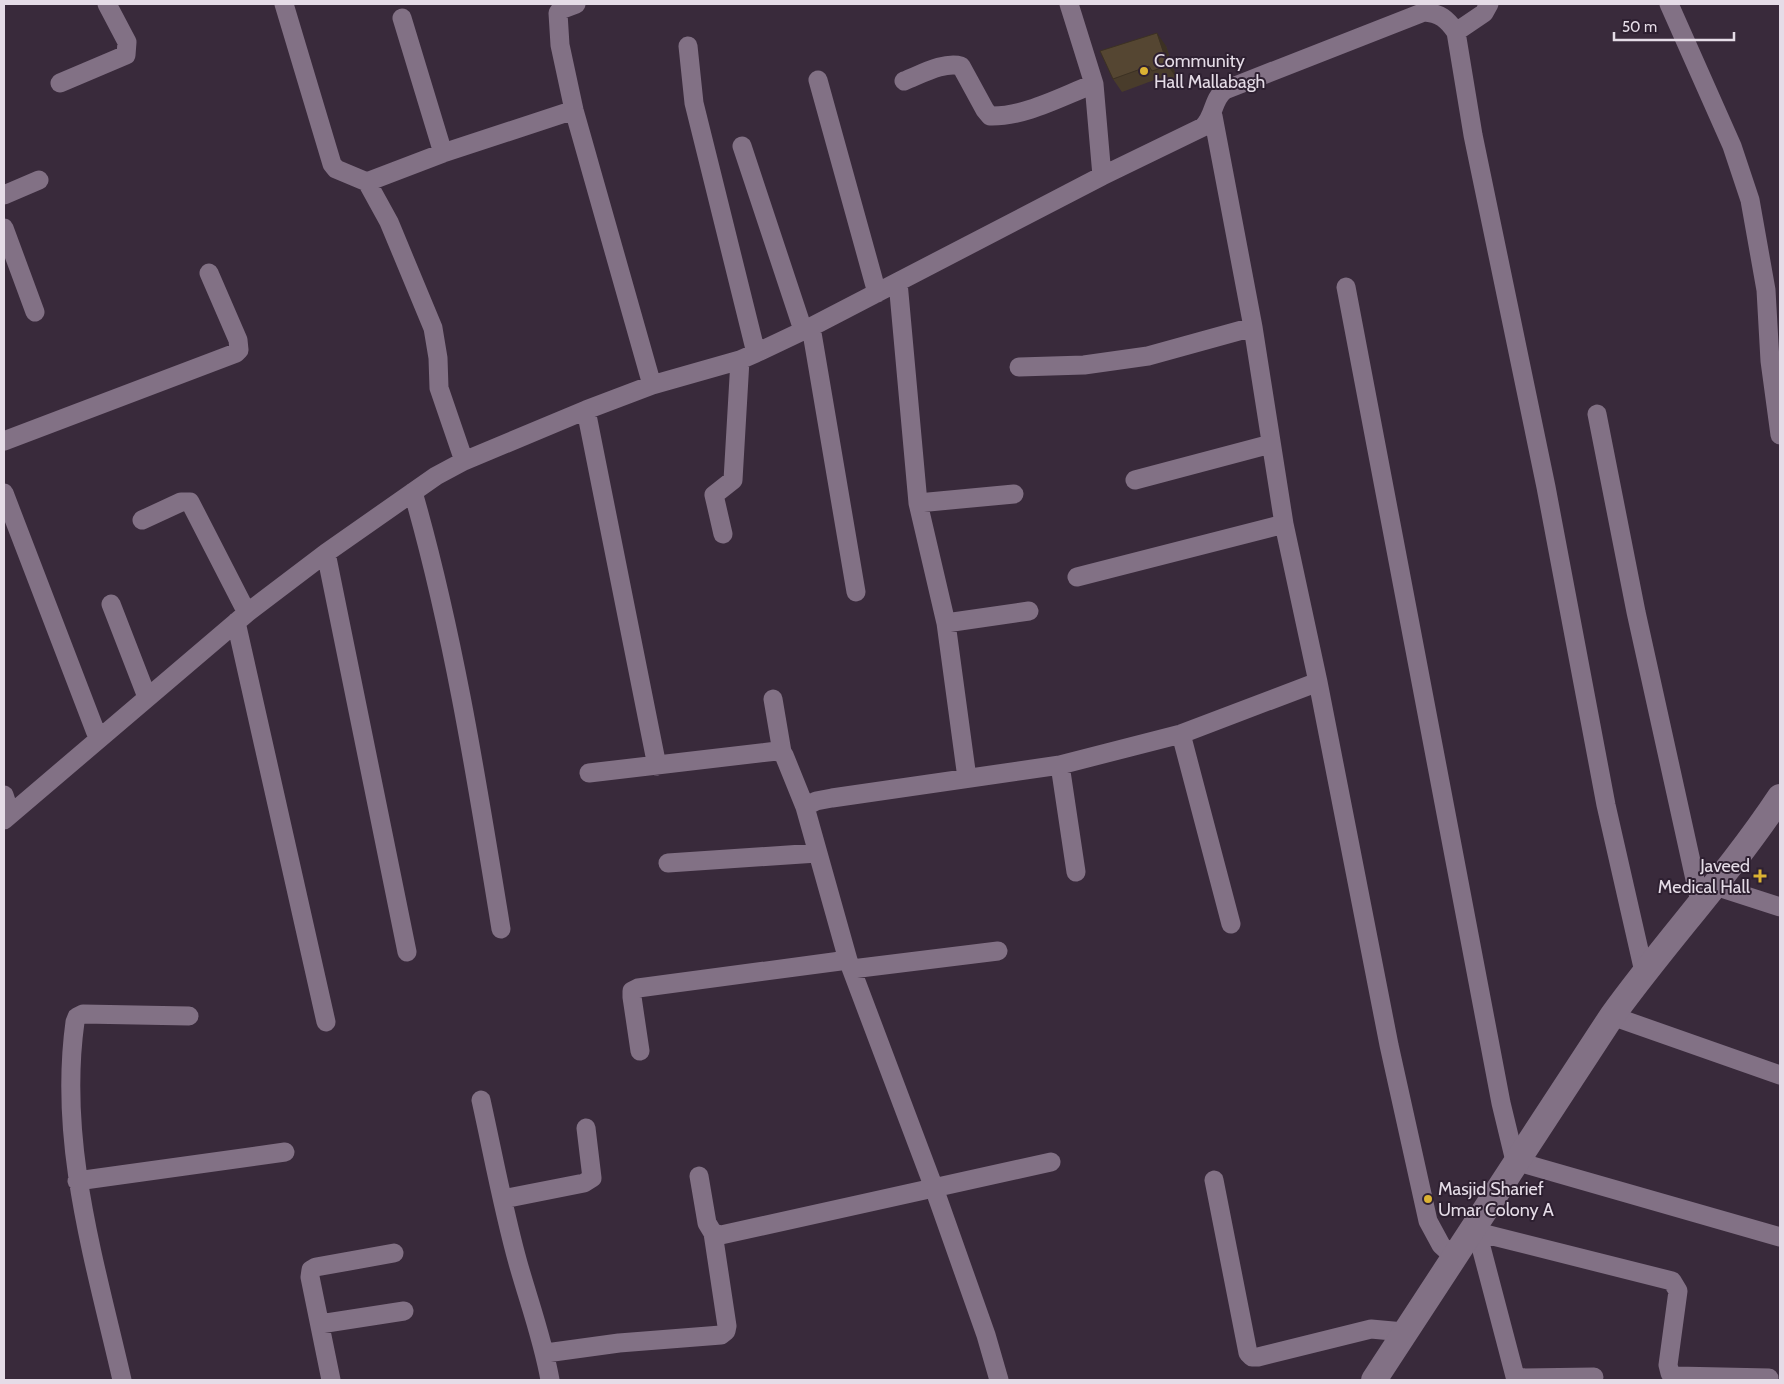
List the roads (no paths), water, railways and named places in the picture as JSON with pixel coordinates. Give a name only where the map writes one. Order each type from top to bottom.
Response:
[{"type":"street","points":[[60,83],[126,55],[127,42],[107,4]]},
{"type":"street","points":[[284,4],[332,164],[336,169],[368,182],[389,222],[433,328],[438,358],[439,388],[464,461]]},
{"type":"street","points":[[576,4],[560,10],[557,19],[574,110],[652,385]]},
{"type":"street","points":[[1069,4],[1094,84],[1102,176]]},
{"type":"street","points":[[1456,32],[1484,13],[1489,4]]},
{"type":"street","points":[[1669,4],[1732,146],[1750,200],[1766,290],[1770,361],[1780,435]]},
{"type":"street","points":[[1453,1256],[1441,1245],[1428,1222],[1389,1045],[1318,682],[1284,524],[1253,327],[1212,116],[1216,101],[1225,90],[1424,12],[1435,13],[1447,19],[1456,32],[1473,135],[1546,487],[1606,805],[1644,972]]},
{"type":"street","points":[[402,18],[444,153]]},
{"type":"street","points":[[688,46],[694,103],[748,356],[733,480],[714,495],[723,534]]},
{"type":"street","points":[[904,81],[954,64],[961,66],[990,116],[1020,112],[1094,84]]},
{"type":"street","points":[[818,80],[877,293]]},
{"type":"street","points":[[368,182],[444,153],[574,110]]},
{"type":"street","points":[[7,816],[242,617],[326,553],[413,492],[464,461],[586,410],[652,385],[748,356],[807,329],[1102,176],[1202,127],[1212,116]]},
{"type":"street","points":[[742,146],[807,329],[856,592]]},
{"type":"street","points":[[4,195],[39,180]]},
{"type":"street","points":[[4,228],[35,312]]},
{"type":"street","points":[[4,441],[236,353],[239,350],[238,340],[209,273]]},
{"type":"street","points":[[898,282],[918,503],[946,623],[967,778]]},
{"type":"street","points":[[1346,287],[1501,1102],[1515,1161]]},
{"type":"street","points":[[1019,367],[1069,366],[1140,357],[1253,327]]},
{"type":"street","points":[[586,410],[657,766]]},
{"type":"street","points":[[1597,414],[1636,612],[1708,894]]},
{"type":"street","points":[[1135,480],[1271,444]]},
{"type":"street","points":[[413,492],[428,543],[461,694],[501,929]]},
{"type":"street","points":[[4,493],[98,738]]},
{"type":"street","points":[[918,503],[1014,494]]},
{"type":"street","points":[[142,520],[181,502],[190,502],[242,617],[326,1022]]},
{"type":"street","points":[[1077,577],[1284,524]]},
{"type":"street","points":[[326,553],[407,952]]},
{"type":"street","points":[[111,604],[147,697]]},
{"type":"street","points":[[946,623],[1029,611]]},
{"type":"street","points":[[805,806],[816,801],[832,798],[1060,765],[1181,734],[1318,682]]},
{"type":"street","points":[[773,699],[782,752],[805,806],[850,965],[934,1188],[986,1334],[998,1380]]},
{"type":"street","points":[[1181,734],[1231,924]]},
{"type":"street","points":[[589,773],[782,752]]},
{"type":"street","points":[[1060,765],[1076,872]]},
{"type":"street","points":[[4,795],[7,816]]},
{"type":"street","points":[[1374,1380],[1453,1256],[1476,1228],[1515,1161],[1612,1016],[1644,972],[1708,894],[1780,797]]},
{"type":"street","points":[[668,863],[817,853]]},
{"type":"street","points":[[1708,894],[1780,907]]},
{"type":"street","points":[[640,1051],[632,997],[632,991],[638,988],[998,951]]},
{"type":"street","points":[[122,1380],[83,1216],[77,1181],[73,1146],[70,1066],[77,1017],[83,1014],[189,1016]]},
{"type":"street","points":[[1612,1016],[1780,1075]]},
{"type":"street","points":[[481,1100],[518,1262],[546,1353],[550,1380]]},
{"type":"street","points":[[503,1199],[584,1183],[592,1178],[586,1128]]},
{"type":"street","points":[[77,1181],[284,1152]]},
{"type":"street","points":[[1515,1161],[1780,1237]]},
{"type":"street","points":[[713,1234],[732,1234],[1051,1162]]},
{"type":"street","points":[[546,1353],[619,1343],[721,1335],[726,1331],[727,1326],[713,1234],[707,1223],[698,1176]]},
{"type":"street","points":[[1214,1180],[1248,1353],[1252,1357],[1258,1358],[1371,1329],[1404,1332]]},
{"type":"street","points":[[1476,1228],[1672,1281],[1678,1290],[1668,1365],[1670,1373],[1676,1376],[1769,1378]]},
{"type":"street","points":[[1476,1228],[1516,1379],[1594,1378]]},
{"type":"street","points":[[331,1380],[310,1278],[311,1270],[316,1267],[394,1253]]},
{"type":"street","points":[[320,1324],[404,1311]]},
{"type":"place","name":"Community Hall Mallabagh","points":[[1144,71]]},
{"type":"place","name":"Javeed Medical Hall","points":[[1760,876]]},
{"type":"place","name":"Masjid Sharief Umar Colony A","points":[[1428,1199]]}]
